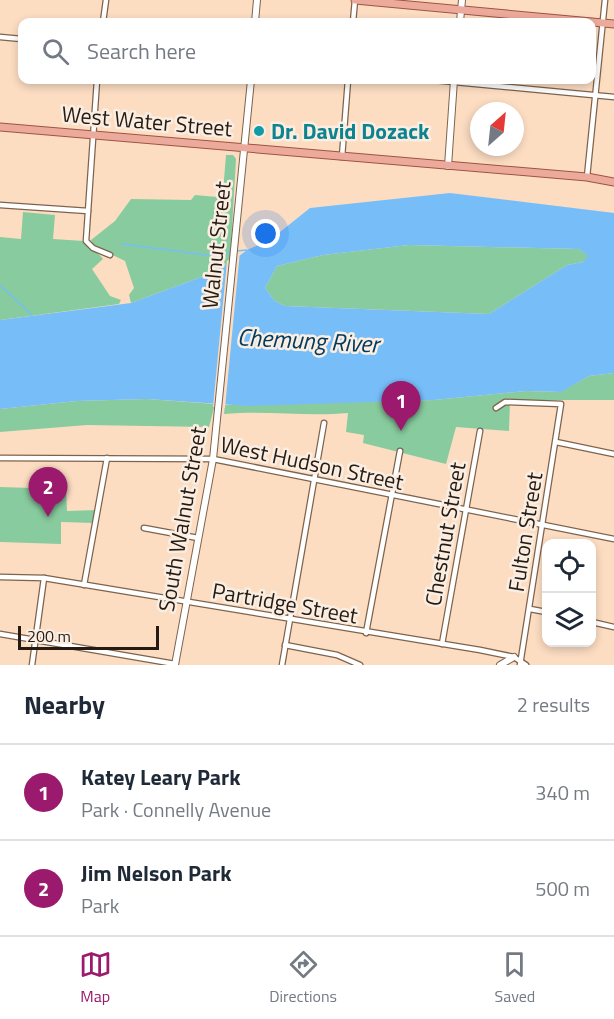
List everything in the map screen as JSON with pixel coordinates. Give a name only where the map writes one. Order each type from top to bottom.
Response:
[{"type":"main road","points":[[355,0],[552,18]]},
{"type":"main road","points":[[596,22],[614,24]]},
{"type":"main road","name":"West Water Street","points":[[0,127],[587,177],[614,183]]},
{"type":"street","points":[[104,18],[106,0]]},
{"type":"street","points":[[255,18],[256,0]]},
{"type":"street","points":[[353,18],[355,0]]},
{"type":"street","points":[[460,18],[462,0]]},
{"type":"street","points":[[587,177],[605,0]]},
{"type":"street","points":[[0,37],[18,39]]},
{"type":"street","points":[[98,84],[87,241],[93,248],[110,255]]},
{"type":"street","name":"Walnut Street","points":[[218,414],[251,84]]},
{"type":"street","points":[[342,157],[348,84]]},
{"type":"street","points":[[448,166],[454,84]]},
{"type":"street","points":[[484,84],[614,97]]},
{"type":"street","points":[[0,206],[88,212]]},
{"type":"street","name":"Fulton Street","points":[[496,408],[506,402],[561,404],[530,609],[518,661]]},
{"type":"street","name":"South Walnut Street","points":[[175,664],[213,459],[218,414]]},
{"type":"street","points":[[282,665],[324,423]]},
{"type":"street","name":"Chestnut Street","points":[[442,644],[480,430]]},
{"type":"street","points":[[556,442],[614,454]]},
{"type":"street","points":[[366,633],[400,451]]},
{"type":"street","name":"West Hudson Street","points":[[0,458],[213,459],[315,482],[614,540]]},
{"type":"street","points":[[84,585],[107,458]]},
{"type":"street","points":[[144,528],[198,538]]},
{"type":"street","name":"Partridge Street","points":[[0,577],[44,578],[442,644],[518,661],[526,665]]},
{"type":"street","points":[[32,665],[44,578]]},
{"type":"street","points":[[530,609],[542,611]]},
{"type":"street","points":[[596,623],[614,627]]},
{"type":"street","points":[[0,634],[175,664]]},
{"type":"street","points":[[285,645],[337,655],[360,665]]},
{"type":"street","points":[[500,665],[518,661]]},
{"type":"green space","points":[[226,155],[233,155],[236,159],[230,263],[204,276],[131,303],[129,295],[134,288],[125,261],[94,246],[91,240],[115,221],[131,199],[191,200],[195,195],[217,197],[223,192]]},
{"type":"green space","points":[[23,212],[55,215],[53,239],[84,241],[101,256],[103,259],[92,269],[110,296],[121,300],[119,304],[0,320],[0,237],[21,239]]},
{"type":"green space","points":[[409,245],[579,249],[589,256],[583,262],[567,265],[489,314],[285,306],[275,301],[265,288],[277,266],[323,255]]},
{"type":"green space","points":[[614,373],[614,400],[510,400],[509,431],[456,427],[446,464],[363,443],[364,435],[346,432],[348,413],[224,414],[225,405],[434,400],[526,391],[560,392],[589,376]]},
{"type":"green space","points":[[147,399],[215,404],[209,427],[87,425],[0,432],[0,409],[77,401]]},
{"type":"green space","points":[[0,487],[66,489],[67,511],[97,510],[95,523],[61,522],[61,544],[0,542]]},
{"type":"water","name":"Chemung River","points":[[450,193],[614,213],[614,373],[589,376],[561,392],[526,391],[434,400],[249,406],[147,399],[77,401],[0,409],[0,320],[131,303],[204,276],[230,263],[247,250],[270,240],[310,208]],"holes":[[[409,245],[579,249],[588,256],[583,262],[567,265],[489,314],[285,306],[275,301],[265,288],[277,266],[323,255]]]},
{"type":"pier","points":[[240,251],[225,408],[213,407],[227,261]]},
{"type":"waterway","points":[[122,244],[207,255],[231,252]]},
{"type":"waterway","points":[[236,251],[247,250]]},
{"type":"waterway","points":[[0,285],[32,315]]},
{"type":"place","name":"Dr. David Dozack","points":[[259,131]]},
{"type":"place","name":"Katey Leary Park","points":[[401,431]]},
{"type":"place","name":"Jim Nelson Park","points":[[48,517]]}]
